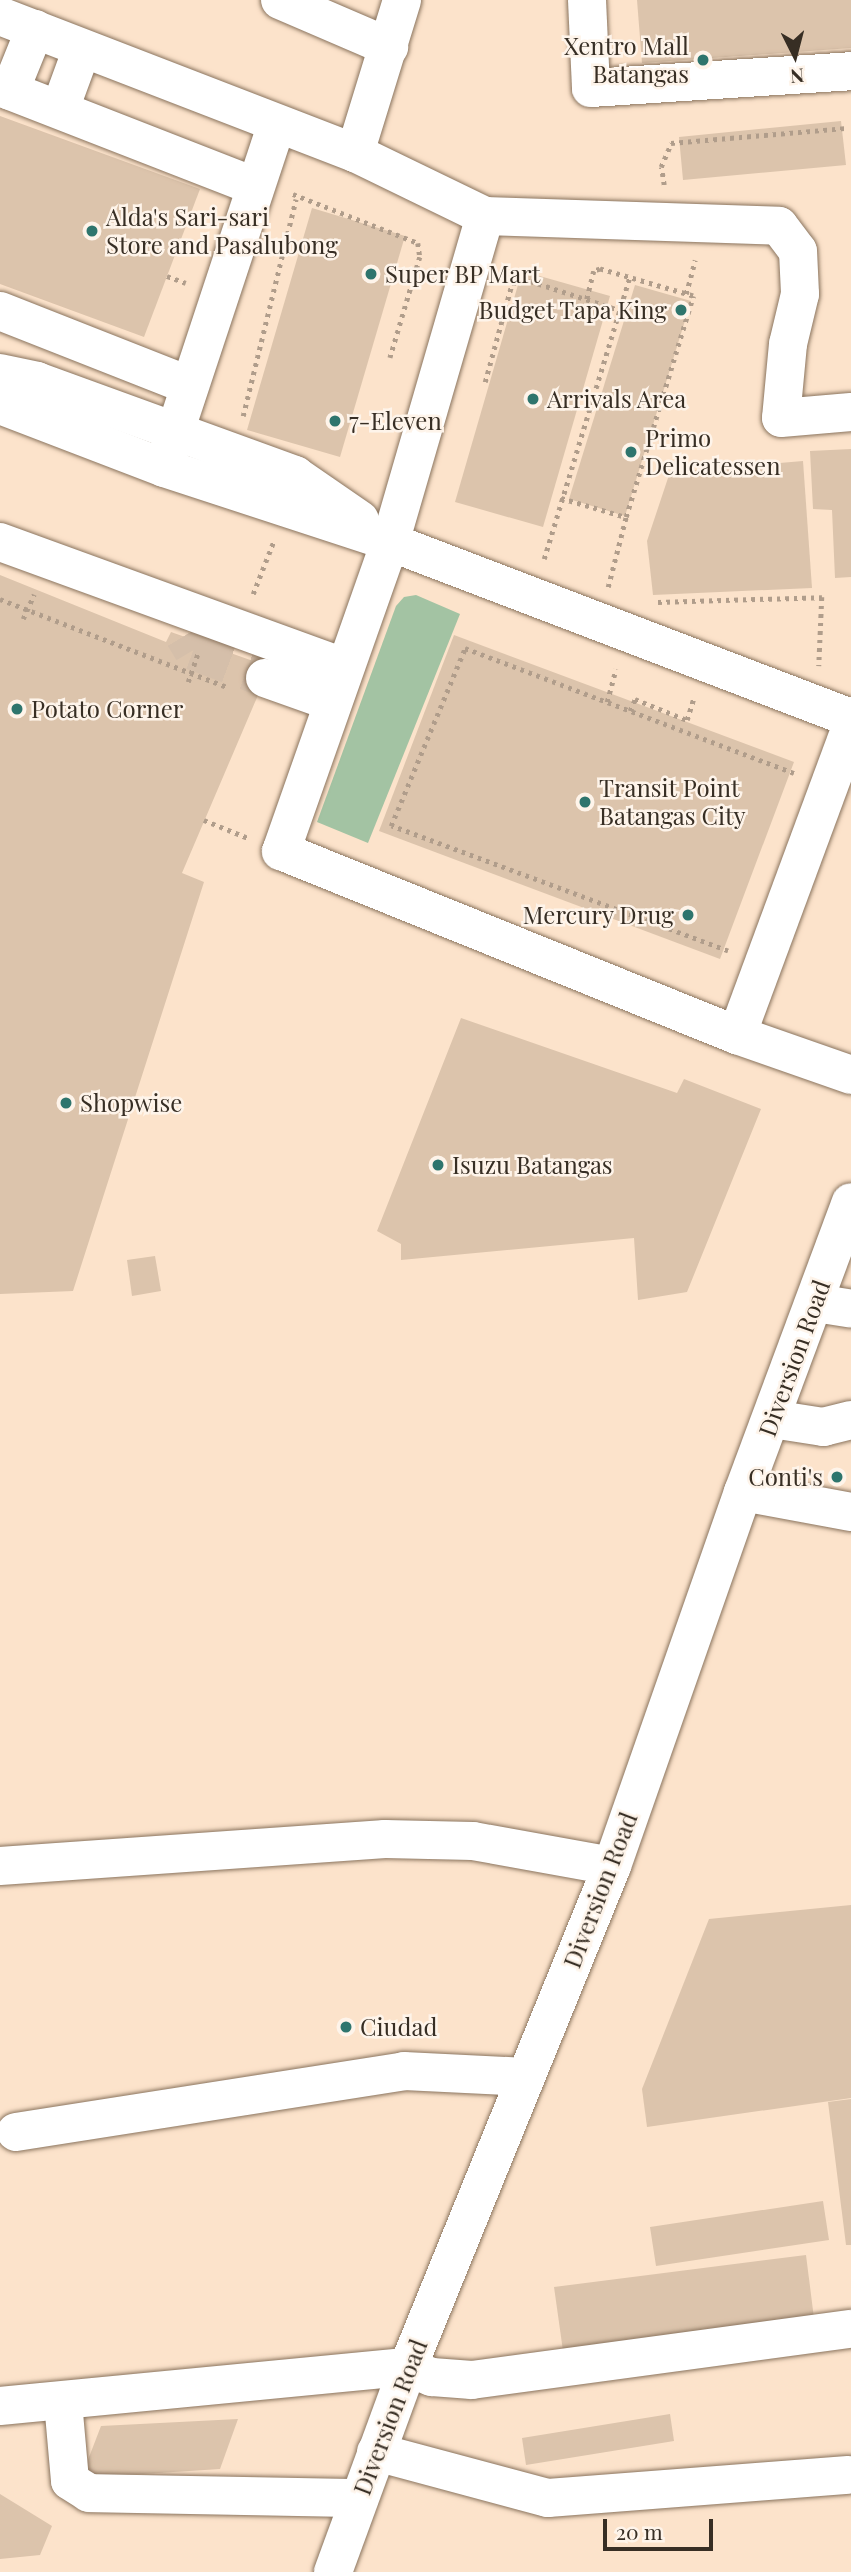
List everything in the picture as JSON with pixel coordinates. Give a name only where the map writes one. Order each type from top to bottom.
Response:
[{"type":"main road","points":[[280,0],[389,47]]},
{"type":"main road","points":[[355,153],[402,0]]},
{"type":"main road","points":[[587,0],[591,88],[851,71]]},
{"type":"main road","points":[[266,155],[82,49],[17,23],[5,89],[60,110],[266,155],[355,153],[485,216],[779,226],[799,251],[800,294],[780,418],[851,412]]},
{"type":"main road","points":[[60,110],[82,49]]},
{"type":"main road","points":[[169,450],[266,155]]},
{"type":"main road","points":[[485,216],[390,542],[281,851],[737,1035],[851,1075]]},
{"type":"main road","points":[[0,312],[190,386]]},
{"type":"main road","points":[[0,373],[37,381],[286,509],[390,542],[834,712]]},
{"type":"main road","points":[[0,405],[169,450],[234,452],[295,475],[390,542]]},
{"type":"main road","points":[[0,542],[193,626],[338,685]]},
{"type":"main road","points":[[249,684],[338,685]]},
{"type":"main road","points":[[737,1035],[851,726]]},
{"type":"main road","name":"Diversion Road","points":[[333,2572],[408,2367],[612,1867],[743,1492],[772,1419],[833,1306],[851,1202]]},
{"type":"main road","points":[[772,1419],[824,1427],[851,1420]]},
{"type":"main road","points":[[743,1492],[851,1511]]},
{"type":"main road","points":[[0,1866],[385,1839],[473,1841],[612,1867]]},
{"type":"main road","points":[[16,2132],[404,2071],[526,2077]]},
{"type":"main road","points":[[0,2406],[408,2367],[432,2377],[472,2380],[851,2329]]},
{"type":"main road","points":[[63,2402],[70,2481],[89,2493],[359,2498]]},
{"type":"main road","points":[[376,2452],[548,2498],[848,2475]]},
{"type":"path","points":[[669,224],[661,167],[671,143],[847,128]]},
{"type":"path","points":[[266,155],[296,199],[418,243],[420,257],[390,358]]},
{"type":"path","points":[[234,452],[296,199]]},
{"type":"path","points":[[587,299],[594,271],[630,276],[693,296],[641,464],[607,590],[616,596]]},
{"type":"path","points":[[550,531],[630,276]]},
{"type":"path","points":[[485,382],[512,283],[530,282],[620,310]]},
{"type":"path","points":[[577,446],[585,448]]},
{"type":"path","points":[[561,498],[626,517]]},
{"type":"path","points":[[188,682],[191,673],[193,626],[219,597],[248,608],[286,509]]},
{"type":"path","points":[[23,619],[36,590]]},
{"type":"path","points":[[651,602],[822,597],[834,712]]},
{"type":"path","points":[[0,599],[191,673],[249,684]]},
{"type":"path","points":[[723,949],[391,826],[465,648],[791,772]]},
{"type":"path","points":[[616,670],[627,674]]},
{"type":"path","points":[[607,702],[609,693]]},
{"type":"path","points":[[630,711],[635,699],[687,719],[694,701],[683,696]]},
{"type":"path","points":[[204,820],[281,851]]},
{"type":"green space","points":[[416,595],[460,614],[368,843],[317,822],[396,606],[404,597]]},
{"type":"building","points":[[637,0],[851,0],[851,48],[642,63]]},
{"type":"building","points":[[0,116],[200,189],[144,337],[0,284]]},
{"type":"building","points":[[841,121],[846,165],[683,180],[679,137]]},
{"type":"building","points":[[312,208],[405,236],[340,457],[247,430]]},
{"type":"building","name":"Arrivals Area","points":[[522,271],[610,296],[543,527],[455,502]]},
{"type":"building","points":[[635,285],[691,301],[625,516],[569,499]]},
{"type":"building","points":[[851,449],[851,577],[835,578],[832,510],[813,509],[810,451]]},
{"type":"building","points":[[803,461],[812,588],[653,595],[647,541],[670,472]]},
{"type":"building","name":"Shopwise","points":[[0,575],[166,642],[171,632],[270,667],[182,873],[204,882],[73,1291],[0,1294]]},
{"type":"building","name":"Transit Point Batangas City","points":[[454,635],[794,762],[720,959],[379,831]]},
{"type":"building","points":[[461,1018],[677,1093],[684,1079],[761,1109],[687,1292],[638,1300],[634,1238],[401,1260],[401,1244],[377,1231]]},
{"type":"building","points":[[155,1256],[161,1291],[132,1296],[127,1260]]},
{"type":"building","points":[[851,1905],[851,2098],[647,2127],[642,2089],[709,1919]]},
{"type":"building","points":[[851,2099],[851,2245],[846,2245],[828,2102]]},
{"type":"building","points":[[823,2201],[829,2240],[656,2266],[650,2227]]},
{"type":"building","points":[[806,2255],[815,2326],[564,2358],[554,2287]]},
{"type":"building","points":[[670,2414],[674,2441],[526,2465],[522,2438]]},
{"type":"building","points":[[238,2419],[220,2469],[81,2478],[101,2426]]},
{"type":"building","points":[[0,2494],[52,2526],[40,2555],[0,2559]]},
{"type":"tunnel","points":[[184,636],[193,651],[265,678]]},
{"type":"place","name":"Xentro Mall Batangas","points":[[703,60]]},
{"type":"place","name":"Alda's Sari-sari Store and Pasalubong","points":[[92,231]]},
{"type":"place","name":"Super BP Mart","points":[[371,274]]},
{"type":"place","name":"Budget Tapa King","points":[[681,310]]},
{"type":"place","name":"Arrivals Area","points":[[533,399]]},
{"type":"place","name":"7-Eleven","points":[[335,421]]},
{"type":"place","name":"Primo Delicatessen","points":[[631,452]]},
{"type":"place","name":"Potato Corner","points":[[17,709]]},
{"type":"place","name":"Transit Point Batangas City","points":[[585,802]]},
{"type":"place","name":"Mercury Drug","points":[[688,915]]},
{"type":"place","name":"Shopwise","points":[[66,1103]]},
{"type":"place","name":"Isuzu Batangas","points":[[438,1165]]},
{"type":"place","name":"Conti's","points":[[837,1477]]},
{"type":"place","name":"Ciudad","points":[[346,2027]]}]
